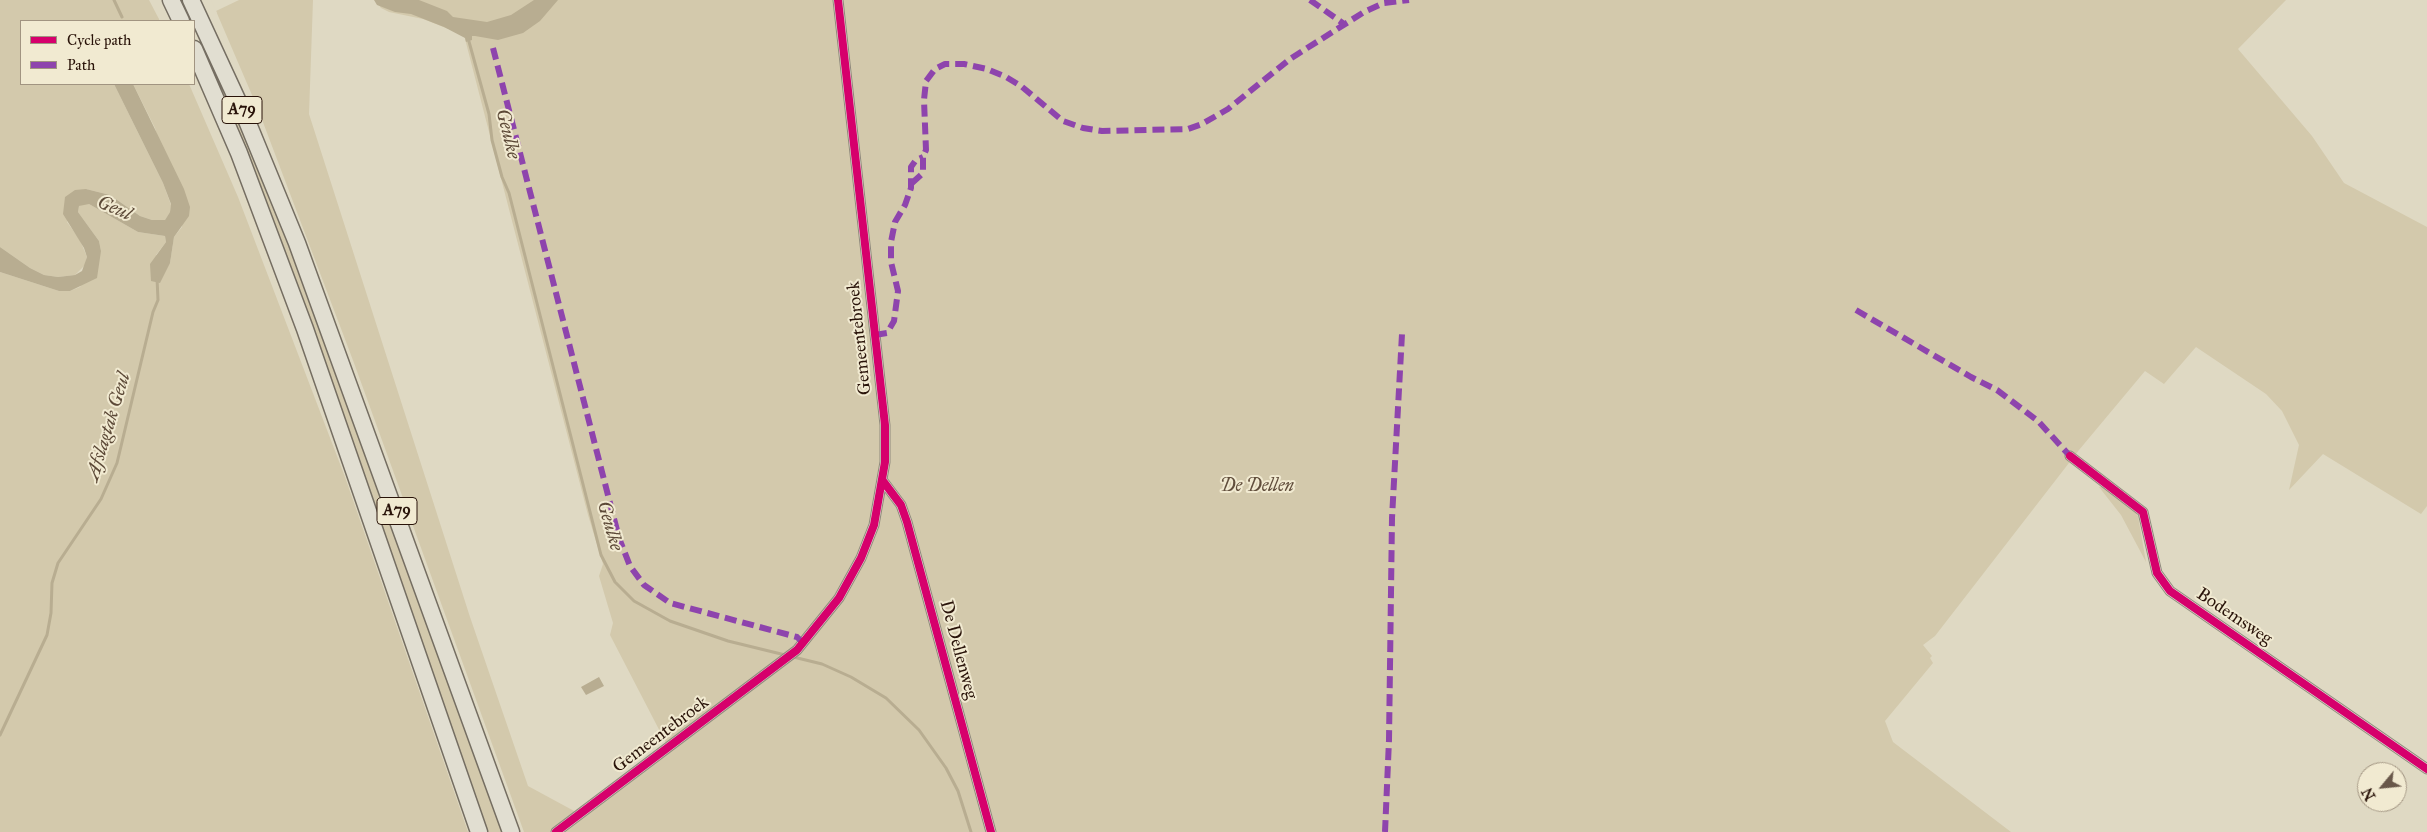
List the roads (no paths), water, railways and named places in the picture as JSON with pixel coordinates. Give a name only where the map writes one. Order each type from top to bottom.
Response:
[{"type":"highway","name":"A79","points":[[191,0],[247,121],[328,324],[511,832]]},
{"type":"highway","points":[[172,2],[181,20]]},
{"type":"highway","name":"A79","points":[[195,51],[248,178],[305,329],[479,832]]},
{"type":"street","name":"Gemeentebroek","points":[[556,832],[797,650],[828,614],[850,579],[874,525],[883,481],[886,441],[838,0]]},
{"type":"street","name":"Bodemsweg","points":[[2070,456],[2143,512],[2157,572],[2170,591],[2427,769]]},
{"type":"street","name":"De Dellenweg","points":[[883,481],[901,505],[910,531],[991,832]]},
{"type":"water","points":[[374,0],[419,0],[447,11],[453,17],[487,22],[511,15],[534,0],[558,0],[540,21],[523,33],[498,40],[472,36],[472,40],[466,42],[465,38],[444,27],[411,14],[395,12],[377,5]]},
{"type":"water","name":"Geul","points":[[114,85],[133,85],[184,189],[190,207],[189,216],[174,237],[170,263],[160,283],[151,281],[150,264],[166,242],[165,236],[138,232],[89,204],[79,206],[78,212],[99,241],[101,251],[97,278],[70,291],[59,291],[0,272],[0,247],[30,268],[44,275],[58,277],[75,275],[82,271],[87,257],[84,248],[63,214],[65,197],[75,190],[86,189],[110,195],[140,216],[152,220],[165,220],[170,212],[171,204],[163,183]]},
{"type":"water","points":[[599,677],[604,686],[586,695],[581,687]]},
{"type":"waterway","points":[[114,0],[122,17]]},
{"type":"waterway","name":"Geulke","points":[[468,38],[489,114],[492,140],[502,177],[509,193],[601,555],[615,582],[634,601],[670,621],[728,641],[822,664],[851,677],[886,698],[919,730],[946,768],[958,791],[971,832]]},
{"type":"waterway","name":"Afslagtak Geul","points":[[0,735],[47,635],[51,613],[52,583],[58,563],[101,499],[117,463],[153,312],[158,300],[157,278]]},
{"type":"park label","name":"De Dellen","points":[[1257,487]]}]
